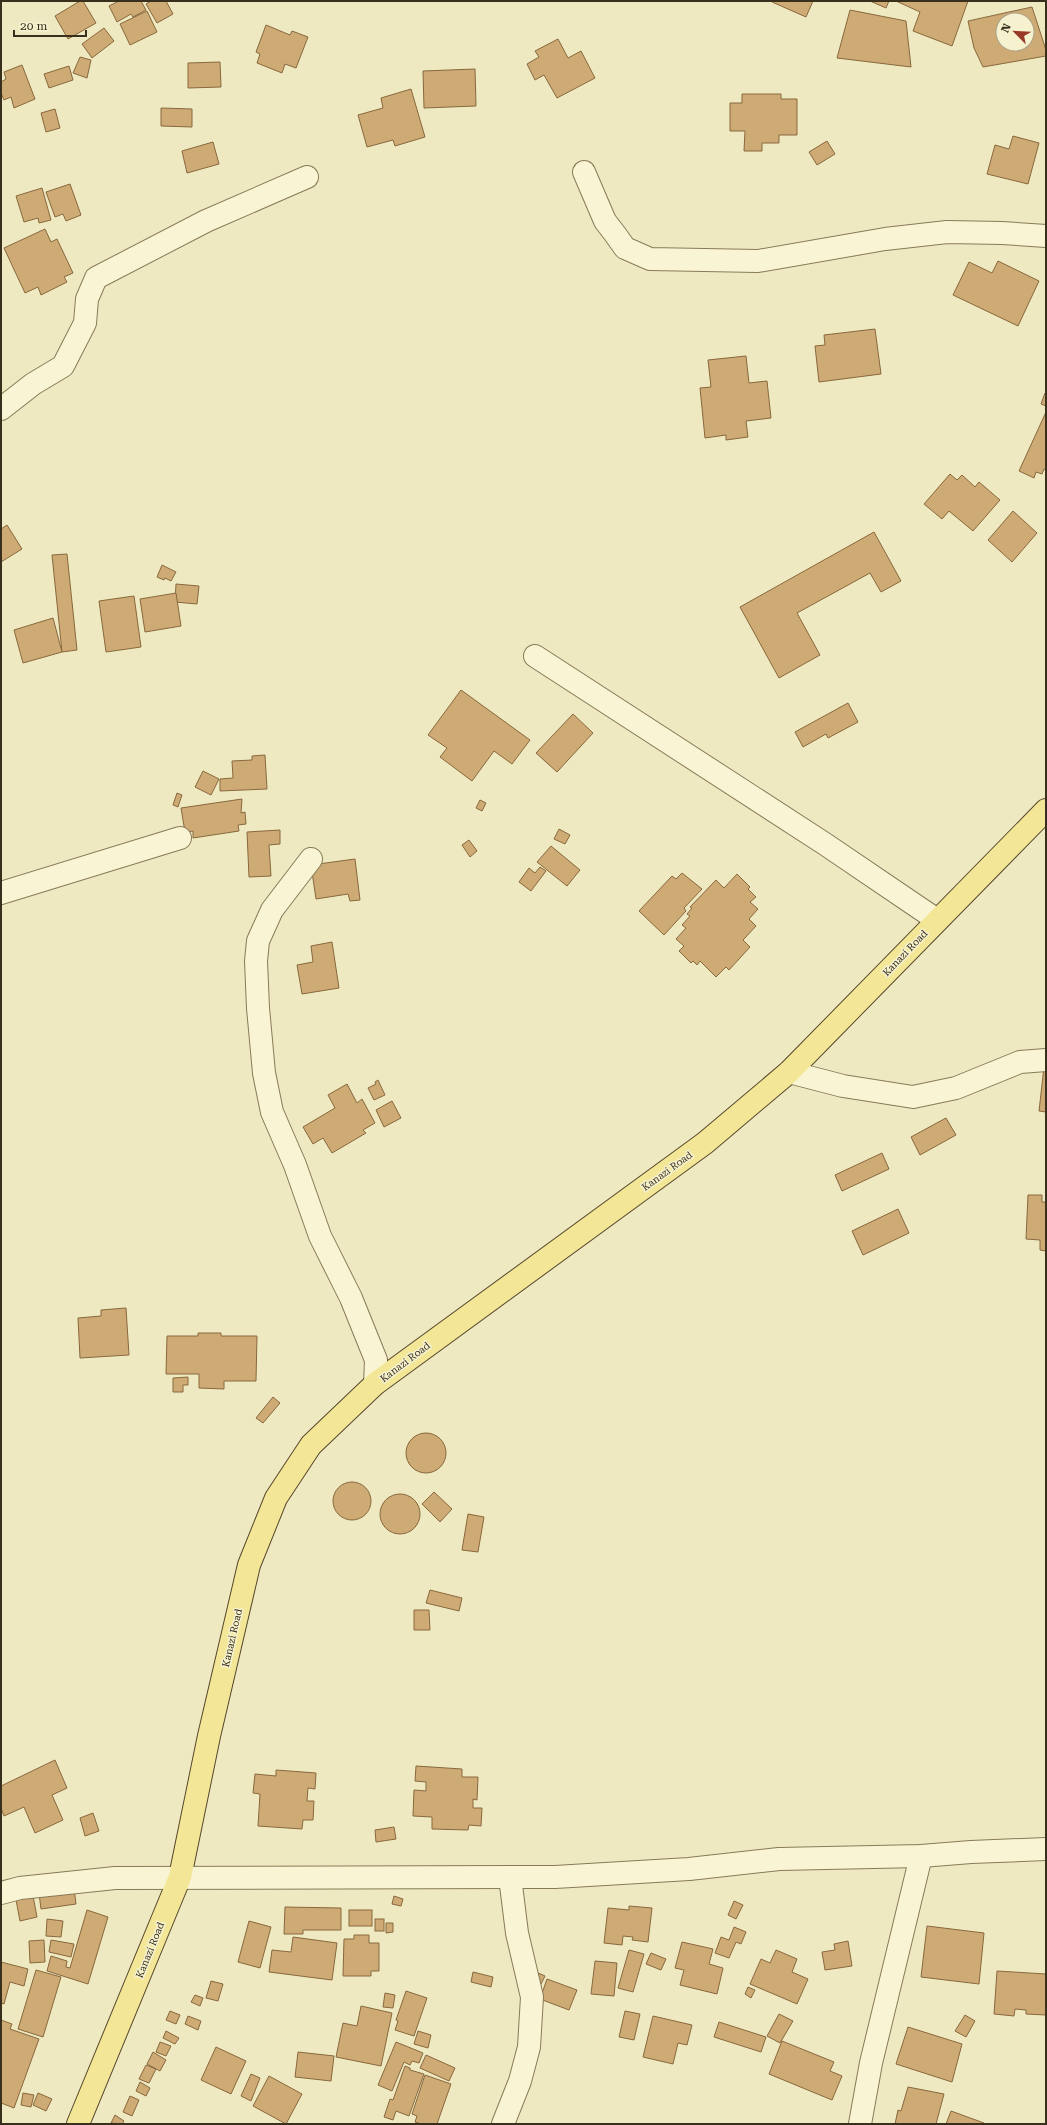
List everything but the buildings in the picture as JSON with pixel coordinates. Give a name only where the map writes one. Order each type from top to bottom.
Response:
[{"type":"main road","name":"Kanazi Road","points":[[78,2124],[180,1877],[209,1736],[249,1565],[276,1498],[312,1445],[375,1384],[705,1143],[790,1072],[1046,810]]},
{"type":"street","points":[[584,172],[605,221],[625,248],[650,259],[758,261],[885,239],[947,232],[1002,233],[1046,236]]},
{"type":"street","points":[[1,409],[33,384],[62,366],[85,323],[87,300],[96,278],[206,221],[307,176]]},
{"type":"street","points":[[535,656],[825,844],[937,920]]},
{"type":"street","points":[[1,893],[180,838]]},
{"type":"street","points":[[311,859],[272,910],[258,941],[256,961],[258,1008],[264,1073],[272,1112],[294,1165],[320,1236],[350,1298],[376,1360],[375,1384]]},
{"type":"street","points":[[790,1072],[843,1086],[913,1097],[956,1088],[1020,1062],[1046,1060]]},
{"type":"street","points":[[1,1893],[20,1888],[115,1878],[584,1876],[779,1859],[921,1856],[1046,1849]]},
{"type":"street","points":[[860,2124],[871,2063],[921,1856]]},
{"type":"street","points":[[503,2124],[520,2081],[529,2047],[532,1997],[517,1933],[510,1877]]}]
